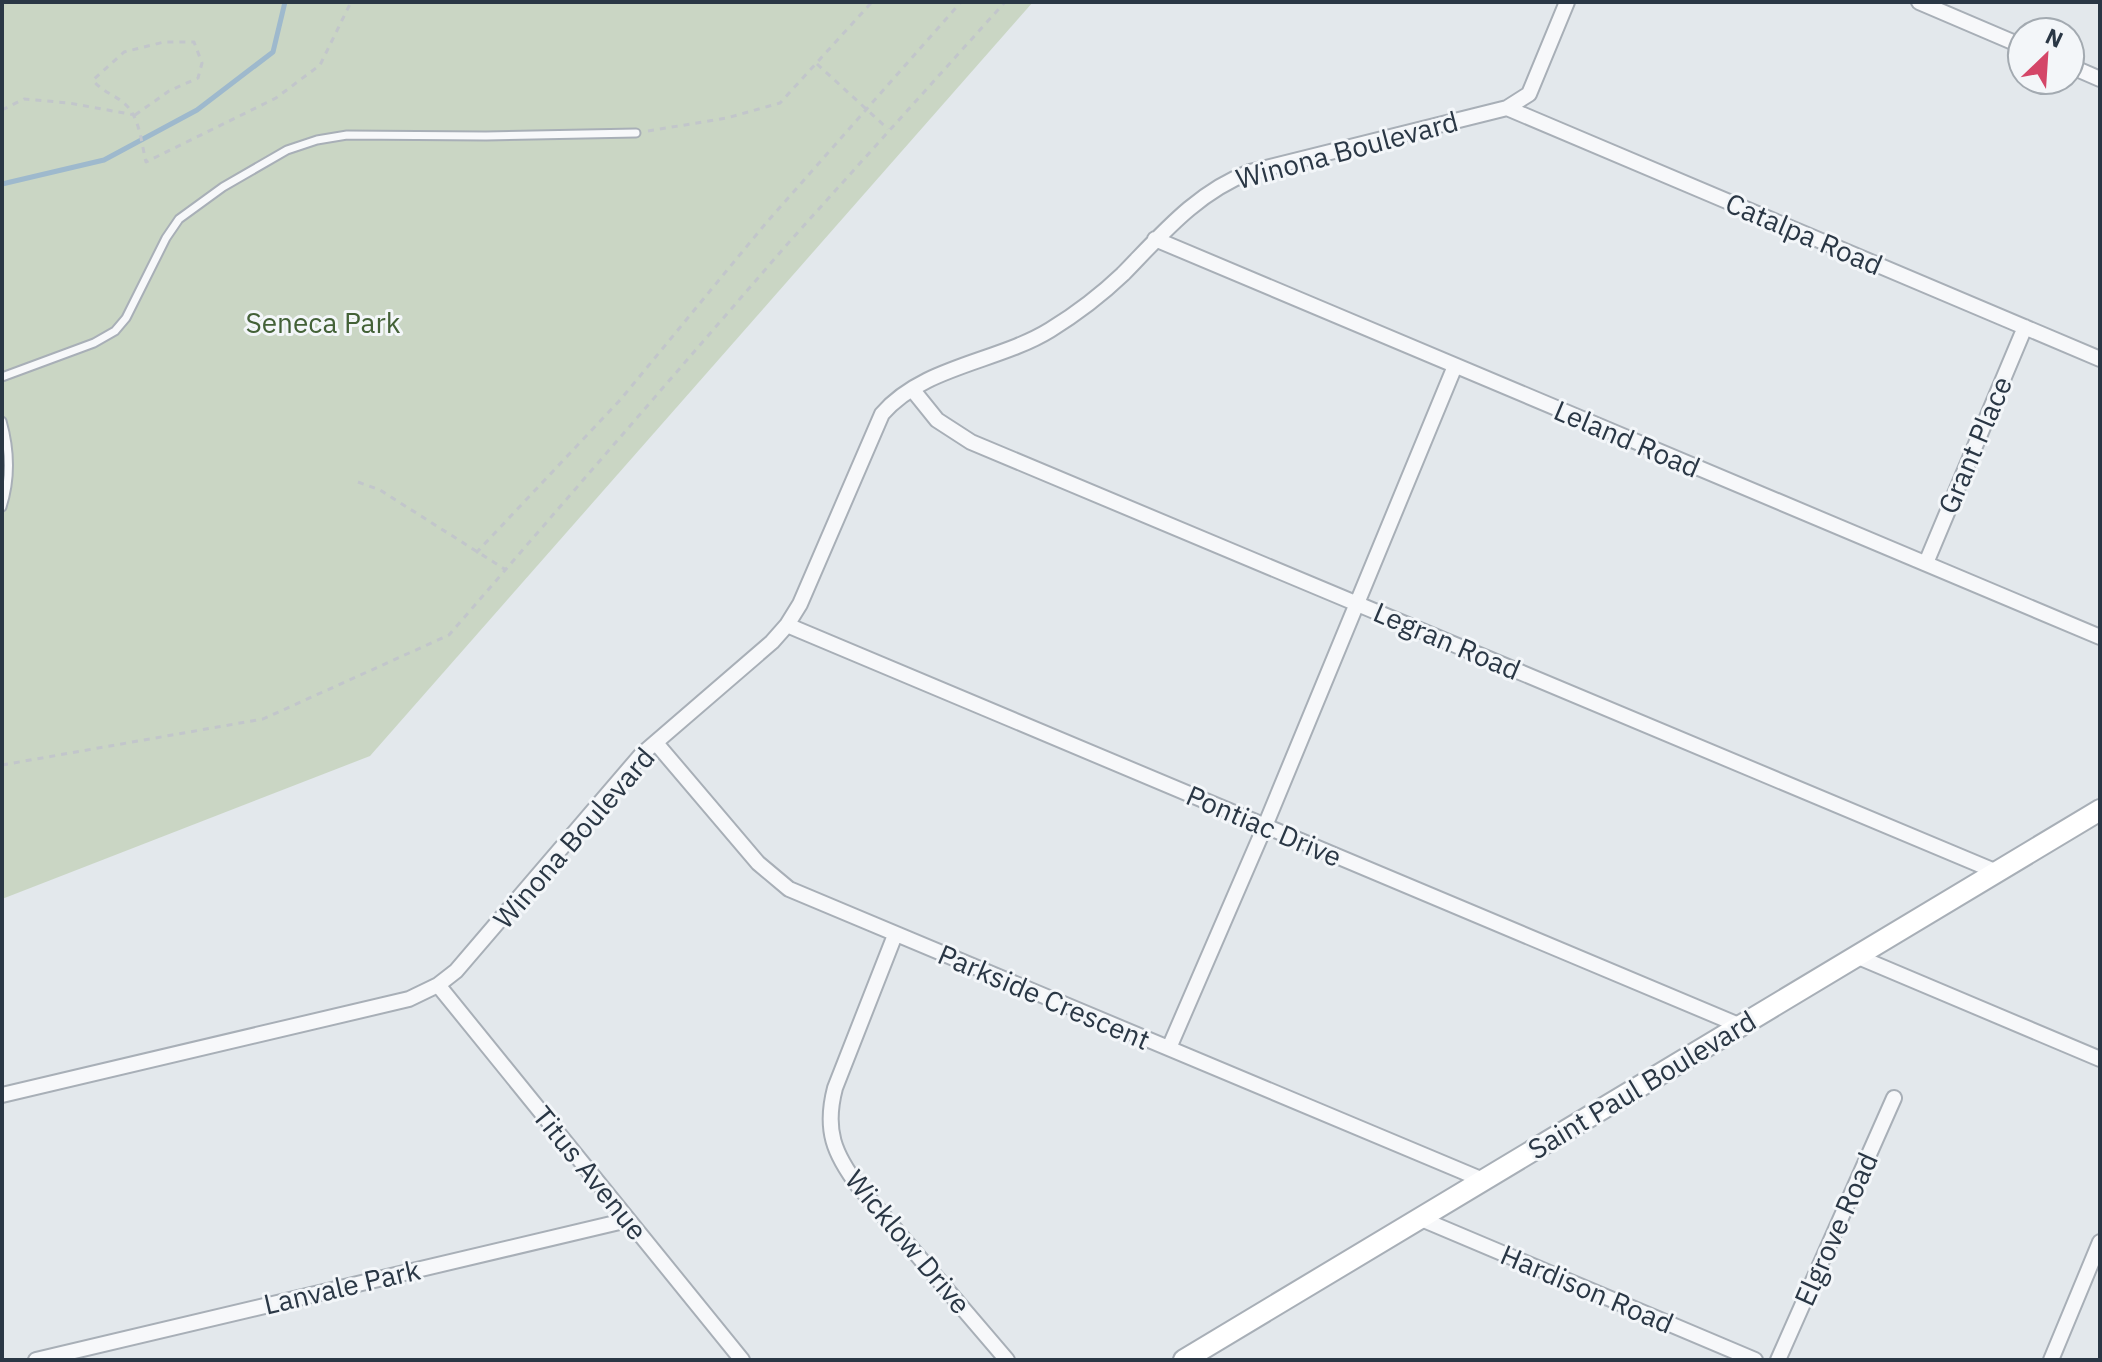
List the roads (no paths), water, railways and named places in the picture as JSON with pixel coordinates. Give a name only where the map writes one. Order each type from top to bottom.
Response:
[{"type":"main road","name":"Saint Paul Boulevard","points":[[1184,1360],[2100,810]]},
{"type":"street","points":[[1507,108],[1529,94],[1567,2]]},
{"type":"street","points":[[1919,2],[2006,39]]},
{"type":"street","name":"Winona Boulevard","points":[[2,1095],[409,999],[438,985],[471,956],[641,755],[772,642],[787,625],[800,604],[882,414],[896,398],[1046,332],[1083,309],[1207,193],[1229,180],[1250,172],[1507,108]]},
{"type":"street","name":"Catalpa Road","points":[[1507,108],[2100,359]]},
{"type":"street","name":"Leland Road","points":[[1155,239],[2100,637]]},
{"type":"street","name":"Grant Place","points":[[1926,563],[2025,327]]},
{"type":"street","points":[[1169,1048],[1265,826],[1455,366]]},
{"type":"street","name":"Legran Road","points":[[912,389],[937,420],[971,442],[1997,872]]},
{"type":"street","name":"Pontiac Drive","points":[[787,625],[1741,1026]]},
{"type":"street","name":"Parkside Crescent","points":[[656,743],[772,877],[808,899],[1483,1180]]},
{"type":"street","name":"Wicklow Drive","points":[[895,935],[835,1088],[829,1110],[830,1130],[845,1168],[859,1187],[1007,1360]]},
{"type":"street","points":[[1856,956],[2100,1059]]},
{"type":"street","name":"Titus Avenue","points":[[438,985],[742,1360]]},
{"type":"street","name":"Elgrove Road","points":[[1778,1360],[1894,1098]]},
{"type":"street","name":"Hardison Road","points":[[1419,1218],[1755,1360]]},
{"type":"street","name":"Lanvale Park","points":[[36,1360],[57,1358],[628,1220]]},
{"type":"street","points":[[2051,1360],[2100,1242]]},
{"type":"lane","points":[[2,377],[94,343],[115,331],[126,318],[166,238],[179,219],[223,187],[287,150],[317,140],[347,135],[636,133]]},
{"type":"lane","points":[[2,421],[9,465],[2,507]]},
{"type":"waterway","points":[[2,184],[104,160],[197,110],[273,52],[285,2]]},
{"type":"park label","name":"Seneca Park","points":[[323,323]]}]
